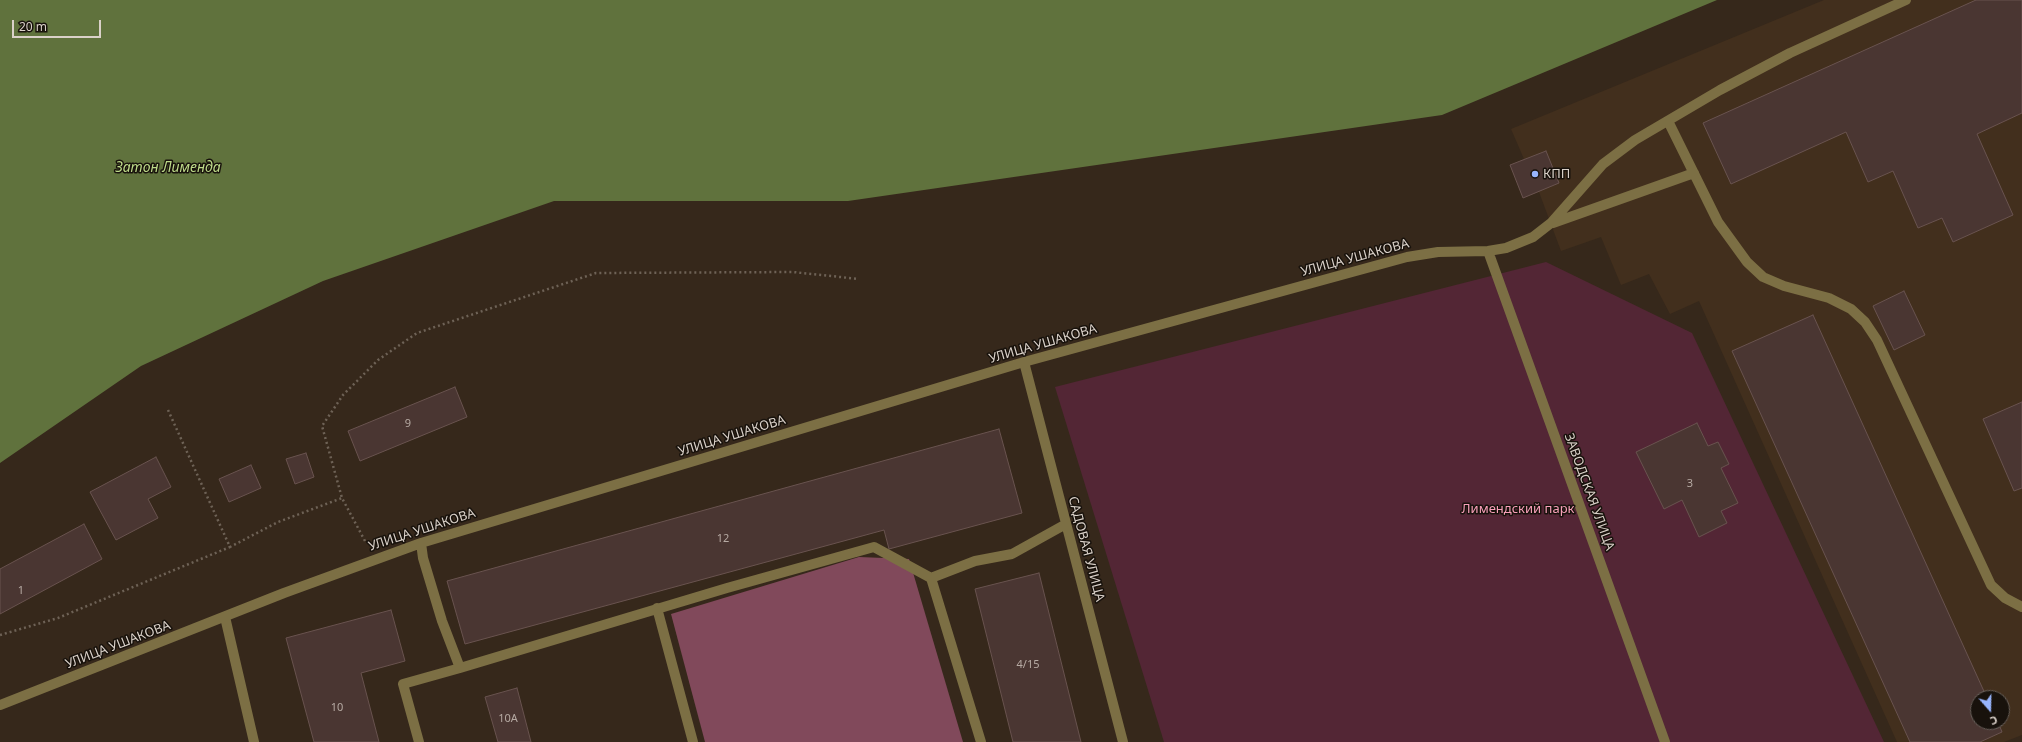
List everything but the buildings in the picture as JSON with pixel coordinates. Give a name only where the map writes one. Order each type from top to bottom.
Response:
[{"type":"street","points":[[1551,223],[1592,176],[1615,154],[1635,140],[1720,90],[1790,53],[1906,0]]},
{"type":"street","points":[[1668,120],[1718,222],[1746,262],[1763,277],[1784,286],[1829,298],[1851,309],[1865,322],[1877,340],[1991,585],[2005,598],[2022,607]]},
{"type":"street","points":[[1551,223],[1694,173]]},
{"type":"street","name":"УЛИЦА УШАКОВА","points":[[0,704],[374,559],[421,543],[1024,362],[1407,257],[1438,252],[1488,251],[1506,248],[1522,242],[1551,223]]},
{"type":"street","name":"ЗАВОДСКАЯ УЛИЦА","points":[[1488,251],[1666,742]]},
{"type":"street","name":"САДОВАЯ УЛИЦА","points":[[1024,362],[1123,742]]},
{"type":"street","points":[[931,578],[975,561],[1012,554],[1066,524]]},
{"type":"street","points":[[421,543],[423,558],[442,622],[460,668]]},
{"type":"street","points":[[419,742],[403,684],[657,608],[874,547],[931,578],[982,742]]},
{"type":"street","points":[[657,608],[693,742]]},
{"type":"street","points":[[225,617],[254,742]]},
{"type":"path","points":[[374,559],[342,498],[322,426],[343,395],[378,360],[417,333],[596,273],[793,272],[859,279]]},
{"type":"path","points":[[168,410],[230,547]]},
{"type":"path","points":[[0,635],[58,618],[230,547],[278,522],[342,498]]},
{"type":"shaded area","points":[[1824,0],[2022,0],[2022,735],[2004,742],[1897,742],[1699,301],[1670,314],[1649,274],[1621,285],[1601,237],[1561,251],[1539,192],[1523,198],[1510,165],[1524,159],[1511,129]]},
{"type":"shaded area","points":[[859,557],[909,559],[963,742],[705,742],[671,614]]},
{"type":"green space","name":"Лимендский парк","points":[[1546,262],[1692,333],[1884,742],[1164,742],[1055,387]]},
{"type":"water","name":"Затон Лименда","points":[[0,0],[1717,0],[1442,115],[848,201],[554,201],[323,281],[141,366],[0,463]]},
{"type":"place","name":"КПП","points":[[1535,174]]}]
